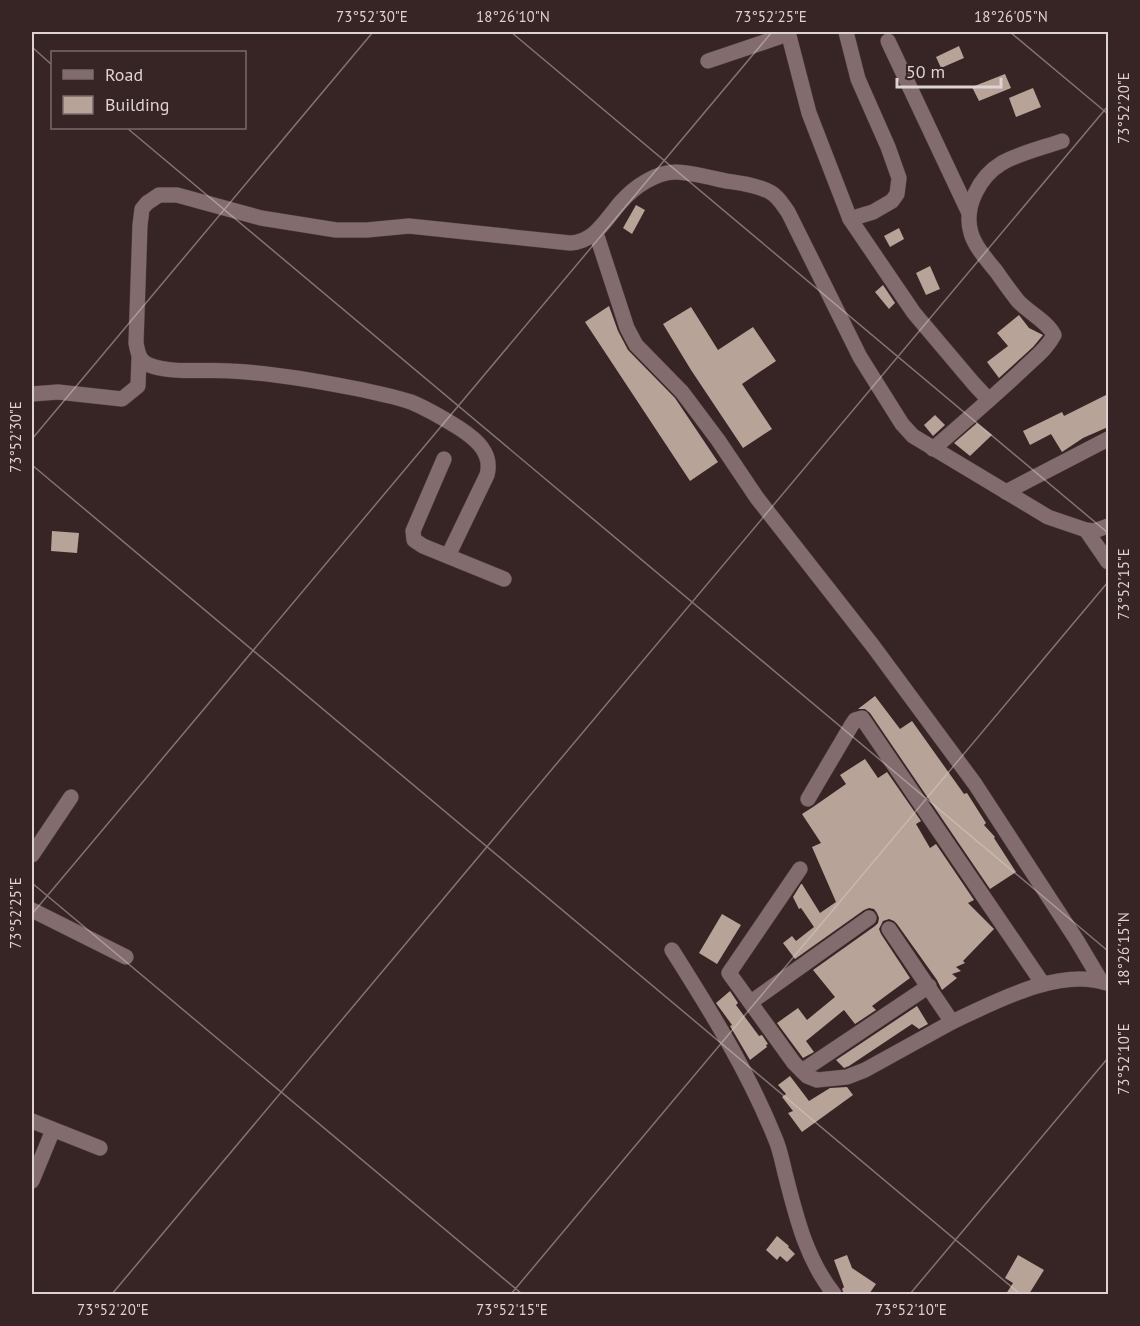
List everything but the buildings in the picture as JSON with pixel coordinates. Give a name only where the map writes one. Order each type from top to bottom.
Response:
[{"type":"street","points":[[846,32],[858,79],[899,178],[897,194],[892,201],[873,212],[850,219]]},
{"type":"street","points":[[708,62],[788,33],[809,113],[850,219],[914,313],[989,400]]},
{"type":"street","points":[[888,41],[969,213]]},
{"type":"street","points":[[933,449],[1043,350],[1054,335],[1046,324],[1018,302],[982,252],[972,236],[969,213],[975,193],[990,171],[1005,161],[1062,141]]},
{"type":"street","points":[[32,394],[58,392],[122,399],[138,386],[139,358],[136,344],[141,218],[142,209],[159,195],[177,195],[261,218],[336,230],[409,226],[578,243],[596,233],[623,199],[635,188],[660,174],[676,172],[733,182],[770,191],[777,196],[788,212],[860,357],[902,424],[913,436],[1048,517],[1086,530],[1094,531],[1108,526]]},
{"type":"street","points":[[596,233],[627,328],[636,345],[682,392],[757,498],[873,646],[968,775],[1105,982]]},
{"type":"street","points":[[139,358],[152,367],[167,369],[231,371],[303,379],[387,395],[435,412],[465,432],[482,447],[489,467],[448,556]]},
{"type":"street","points":[[1006,492],[1108,439]]},
{"type":"street","points":[[444,459],[413,531],[414,540],[417,544],[504,579]]},
{"type":"street","points":[[1086,530],[1108,562]]},
{"type":"street","points":[[808,799],[855,720],[862,718],[1043,984]]},
{"type":"street","points":[[32,855],[71,797]]},
{"type":"street","points":[[800,869],[729,973],[794,1063],[807,1076],[817,1080],[847,1077],[865,1070],[952,1022],[1008,996],[1050,981],[1083,978],[1105,982]]},
{"type":"street","points":[[32,910],[126,957]]},
{"type":"street","points":[[751,1002],[869,918]]},
{"type":"street","points":[[889,929],[952,1022]]},
{"type":"street","points":[[672,950],[715,1018],[756,1094],[777,1140],[808,1252],[823,1281],[834,1294]]},
{"type":"street","points":[[802,1071],[928,986]]},
{"type":"street","points":[[32,1121],[100,1148]]},
{"type":"street","points":[[32,1181],[53,1130]]}]
